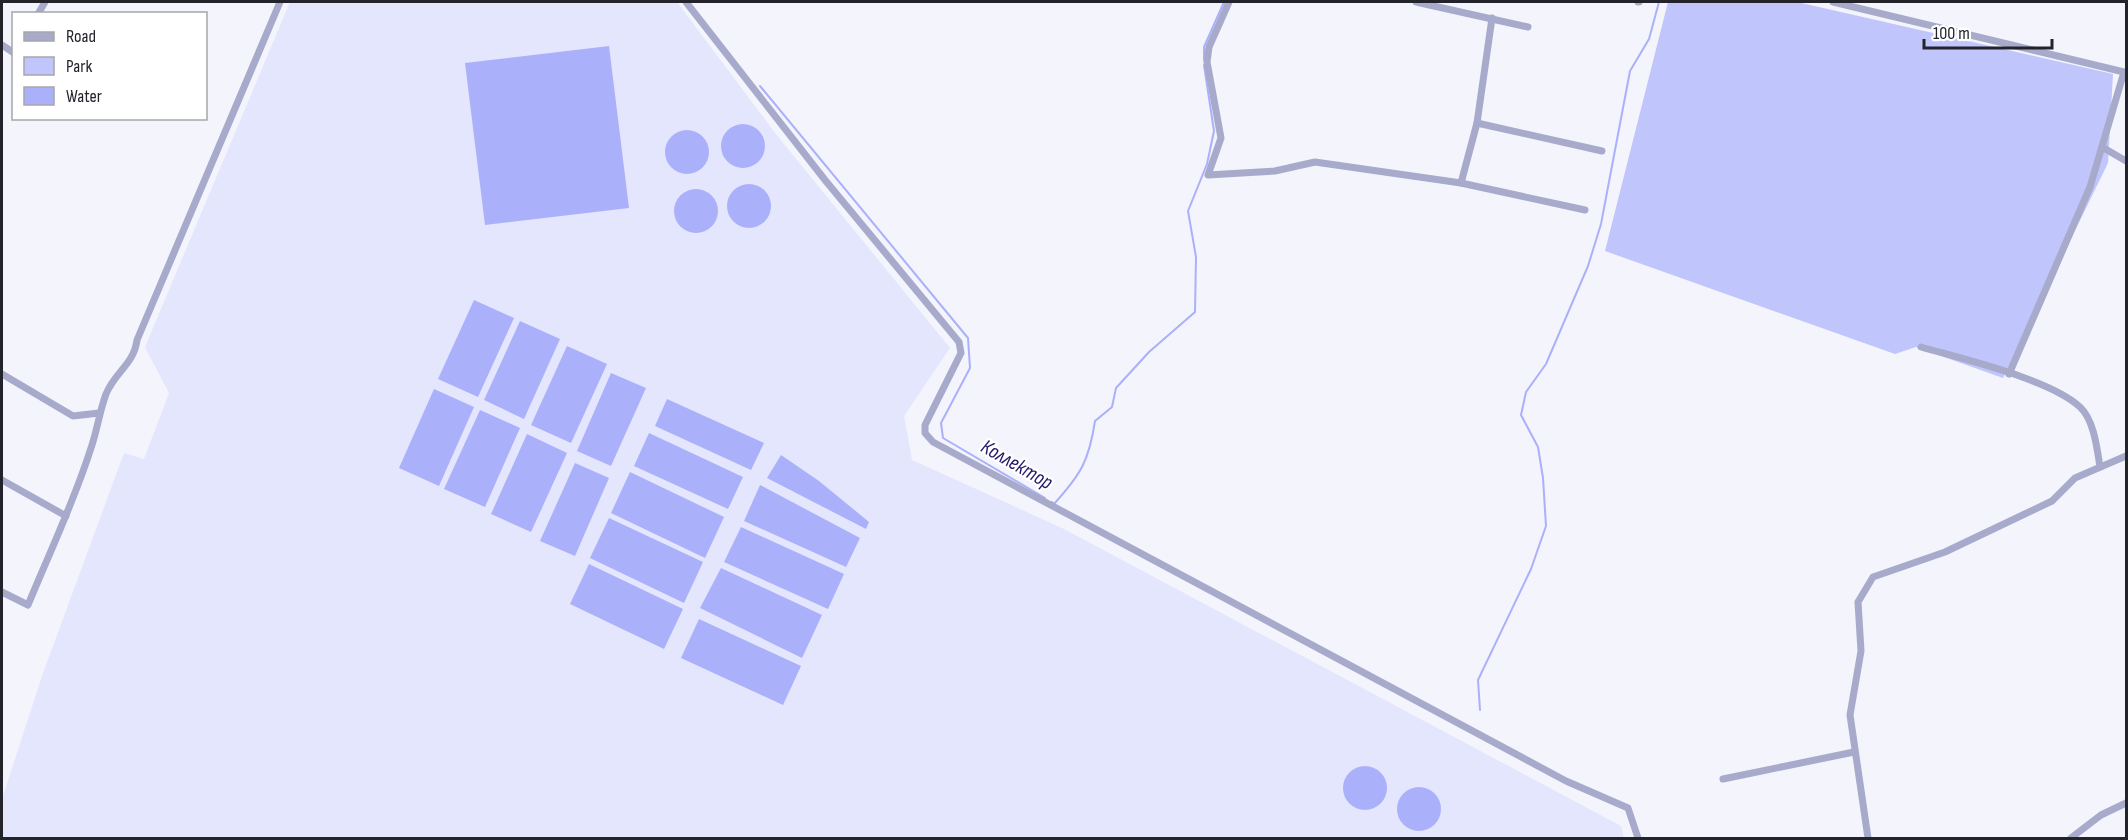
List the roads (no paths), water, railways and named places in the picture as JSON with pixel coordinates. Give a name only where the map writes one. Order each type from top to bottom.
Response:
[{"type":"street","points":[[2,592],[28,605],[91,451],[99,413],[112,380],[135,354],[137,340],[279,2]]},
{"type":"street","points":[[686,2],[825,180],[959,342],[961,353],[925,425],[928,438],[954,455],[1566,782],[1628,808],[1638,838]]},
{"type":"street","points":[[1229,2],[1209,47],[1207,62],[1221,138],[1208,175],[1275,171],[1315,162],[1461,183],[1585,210]]},
{"type":"street","points":[[1421,2],[1528,27]]},
{"type":"street","points":[[1833,2],[2124,72],[2090,187],[2009,374]]},
{"type":"street","points":[[1461,183],[1477,123],[1492,18]]},
{"type":"street","points":[[1477,123],[1602,151]]},
{"type":"street","points":[[2102,147],[2127,161]]},
{"type":"street","points":[[1921,346],[2039,383],[2080,407],[2095,436],[2100,467]]},
{"type":"street","points":[[2,374],[73,416],[99,413]]},
{"type":"street","points":[[1868,838],[1850,715],[1861,651],[1858,602],[1873,577],[1945,552],[2052,501],[2075,478],[2127,456]]},
{"type":"street","points":[[2,480],[66,516]]},
{"type":"street","points":[[1723,779],[1854,753]]},
{"type":"street","points":[[2071,838],[2101,816],[2127,803]]},
{"type":"water","points":[[609,46],[629,208],[485,225],[465,63]]},
{"type":"water","points":[[743,124],[752,125],[759,130],[764,137],[764,155],[759,162],[752,167],[743,168],[734,167],[727,162],[722,155],[721,146],[722,137],[727,130],[734,125]]},
{"type":"water","points":[[687,130],[696,131],[703,136],[708,143],[708,161],[703,168],[696,173],[687,174],[678,173],[671,168],[666,161],[665,152],[666,143],[671,136],[678,131]]},
{"type":"water","points":[[749,184],[758,185],[765,190],[770,197],[770,215],[765,222],[758,227],[749,228],[740,227],[733,222],[728,215],[727,206],[728,197],[733,190],[740,185]]},
{"type":"water","points":[[696,189],[705,190],[712,195],[717,202],[717,220],[712,227],[705,232],[696,233],[687,232],[680,227],[675,220],[674,211],[675,202],[680,195],[687,190]]},
{"type":"water","points":[[474,300],[514,318],[478,397],[438,379]]},
{"type":"water","points":[[520,321],[560,339],[524,419],[484,400]]},
{"type":"water","points":[[567,346],[607,364],[571,443],[531,425]]},
{"type":"water","points":[[611,373],[646,388],[611,466],[577,451]]},
{"type":"water","points":[[434,389],[474,407],[439,486],[399,468]]},
{"type":"water","points":[[667,399],[764,443],[751,470],[655,426]]},
{"type":"water","points":[[480,410],[520,428],[485,507],[444,489]]},
{"type":"water","points":[[649,433],[743,477],[728,509],[634,466]]},
{"type":"water","points":[[527,434],[567,453],[531,532],[491,514]]},
{"type":"water","points":[[781,455],[819,481],[869,522],[866,529],[767,478]]},
{"type":"water","points":[[575,463],[609,478],[575,556],[540,541]]},
{"type":"water","points":[[630,472],[724,517],[705,558],[611,513]]},
{"type":"water","points":[[760,485],[860,538],[846,567],[744,521]]},
{"type":"water","points":[[609,518],[703,562],[684,603],[590,558]]},
{"type":"water","points":[[741,527],[844,574],[828,609],[724,562]]},
{"type":"water","points":[[589,564],[683,609],[664,649],[570,604]]},
{"type":"water","points":[[721,568],[822,615],[802,658],[700,608]]},
{"type":"water","points":[[699,619],[801,666],[783,705],[681,658]]},
{"type":"water","points":[[1365,766],[1374,767],[1381,772],[1386,779],[1386,797],[1381,804],[1374,809],[1365,810],[1356,809],[1349,804],[1344,797],[1343,788],[1344,779],[1349,772],[1356,767]]},
{"type":"water","points":[[1419,787],[1428,788],[1435,793],[1440,800],[1440,818],[1435,825],[1428,830],[1419,831],[1410,830],[1403,825],[1398,818],[1397,809],[1398,800],[1403,793],[1410,788]]},
{"type":"waterway","name":"Коллектор","points":[[1204,60],[1204,47],[1224,2]]},
{"type":"waterway","points":[[1480,710],[1478,680],[1531,569],[1546,526],[1543,478],[1538,447],[1521,415],[1526,392],[1546,364],[1588,266],[1601,224],[1630,71],[1649,39],[1659,2]]},
{"type":"waterway","name":"Коллектор","points":[[1052,502],[1054,504],[1077,475],[1087,457],[1095,421],[1112,407],[1116,388],[1149,352],[1195,312],[1196,257],[1188,211],[1207,164],[1214,131],[1204,65]]},
{"type":"waterway","name":"Коллектор","points":[[760,86],[968,338],[970,368],[941,423],[943,438],[1045,498]]}]
